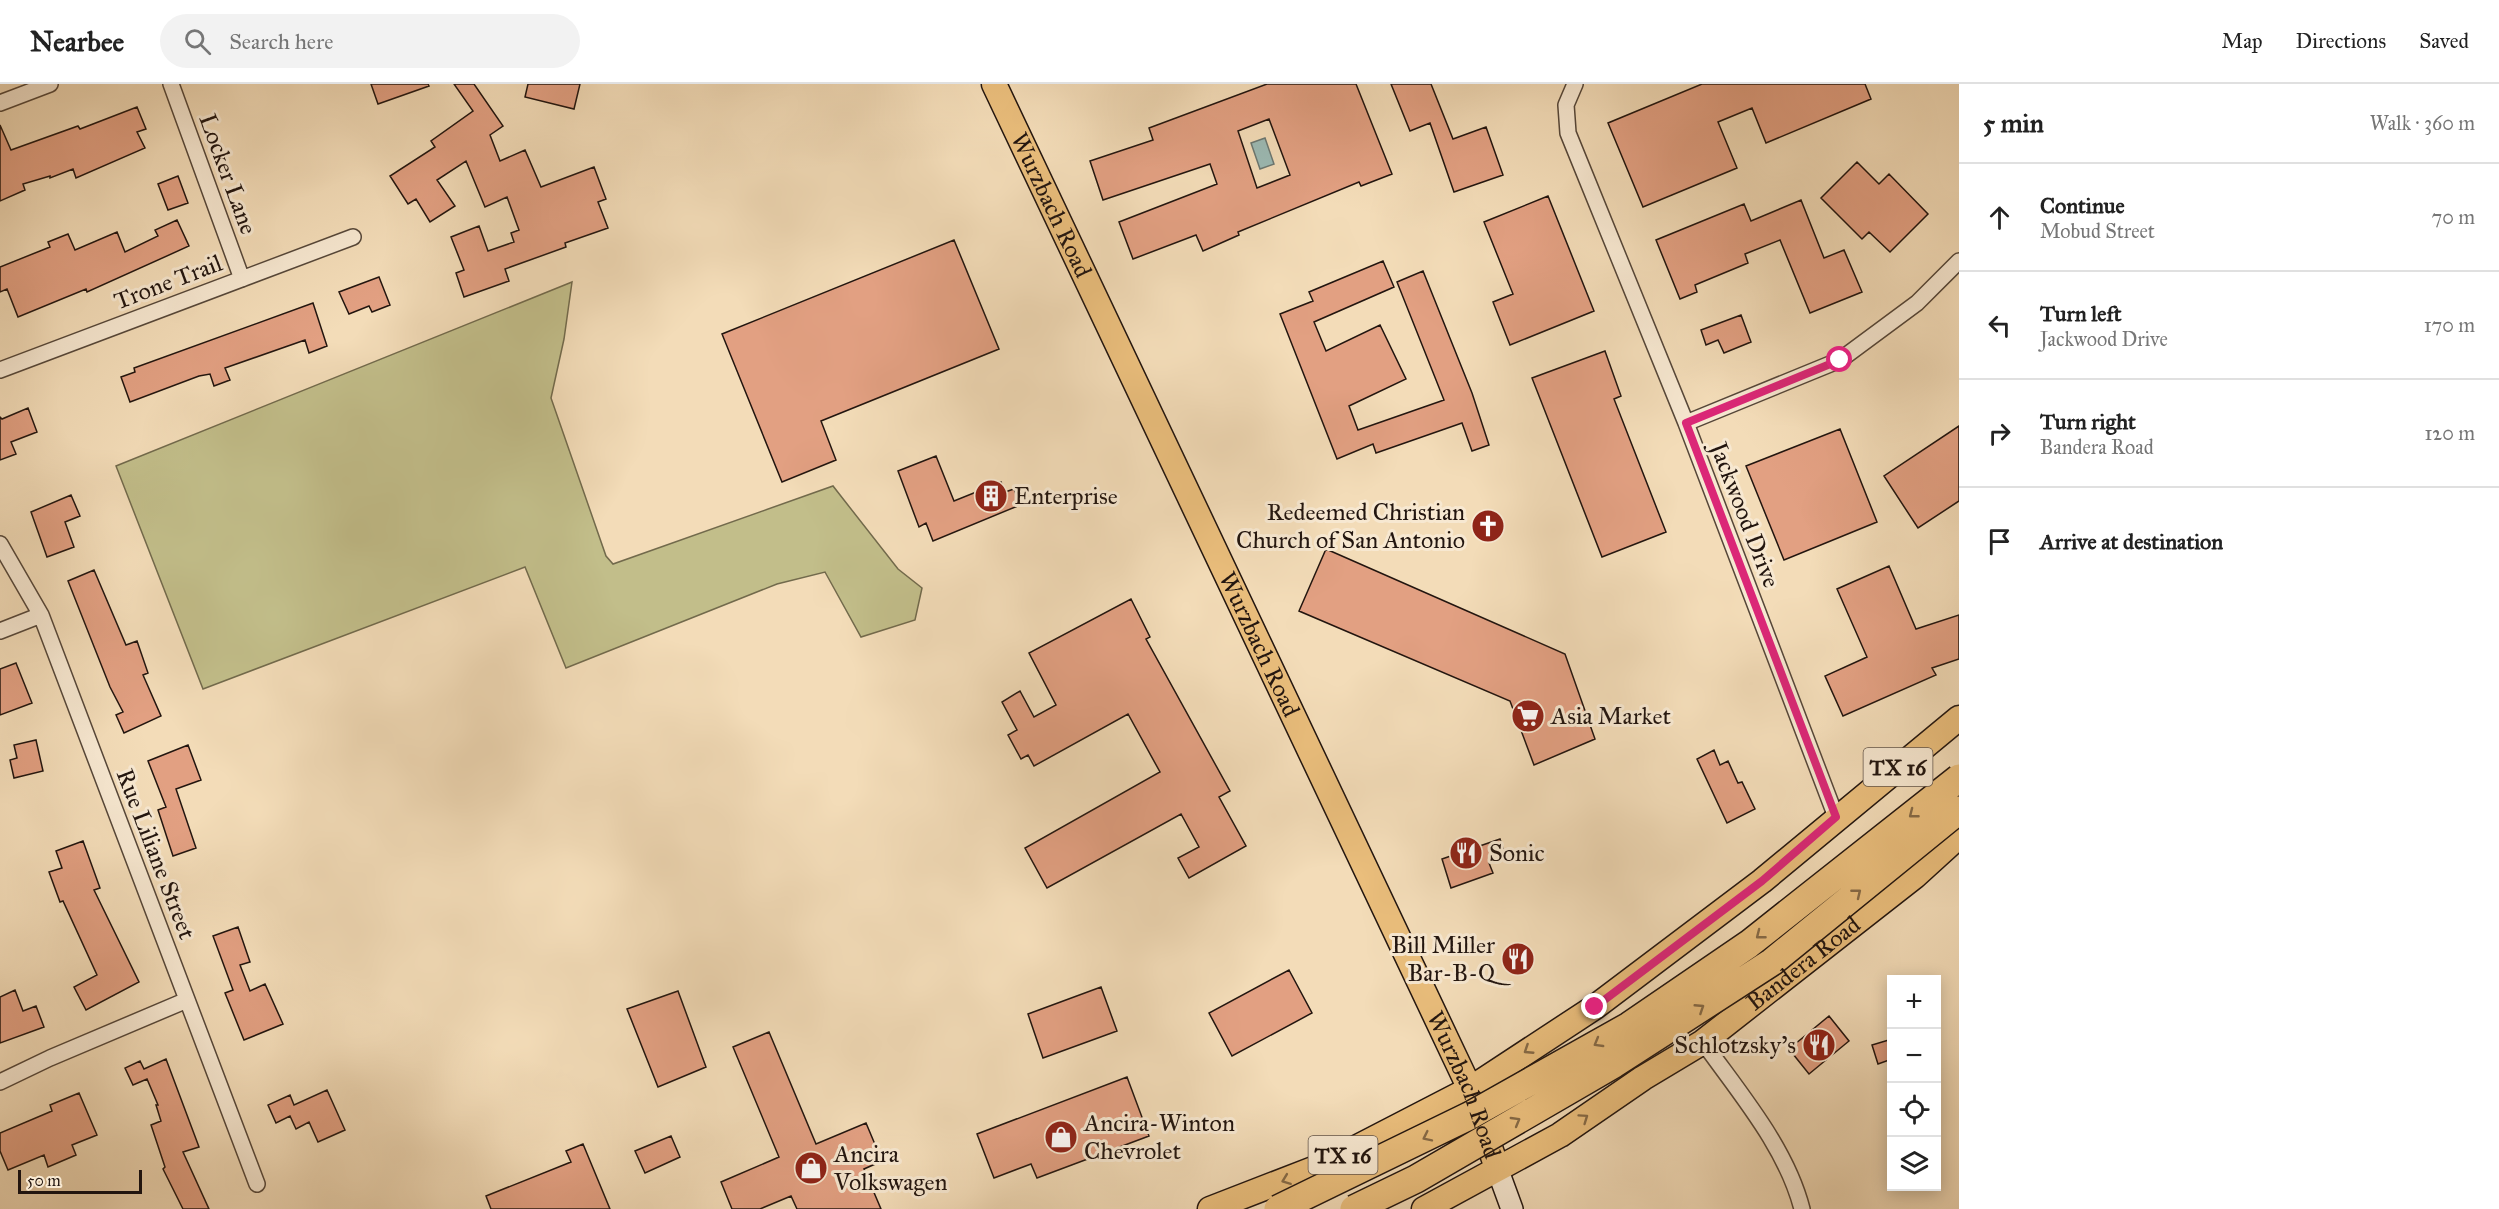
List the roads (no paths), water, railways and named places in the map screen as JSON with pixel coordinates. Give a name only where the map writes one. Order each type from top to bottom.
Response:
[{"type":"highway","points":[[1278,1209],[1470,1116],[1629,1026],[1749,944],[1959,778]]},
{"type":"highway","points":[[1354,1209],[1416,1179],[1614,1064],[1772,962],[1959,810]]},
{"type":"main road","name":"Wurzbach Road","points":[[994,84],[1470,1089],[1512,1209]]},
{"type":"main road","name":"TX 16","points":[[1210,1209],[1321,1166],[1470,1089],[1617,993],[1768,876],[1836,817],[1959,718]]},
{"type":"main road","name":"Bandera Road","points":[[1424,1209],[1560,1135],[1643,1078],[1703,1042],[1915,876],[1959,836]]},
{"type":"street","points":[[0,103],[50,84]]},
{"type":"street","name":"Locker Lane","points":[[171,84],[242,279]]},
{"type":"street","name":"Jackwood Drive","points":[[1572,89],[1566,105],[1568,133],[1686,423],[1836,817]]},
{"type":"street","name":"Trone Trail","points":[[0,369],[353,237]]},
{"type":"street","points":[[1686,423],[1840,360],[1917,303],[1959,261]]},
{"type":"street","name":"Rue Liliane Street","points":[[0,544],[41,615],[257,1184]]},
{"type":"street","points":[[0,631],[41,615]]},
{"type":"street","points":[[0,1082],[50,1058],[187,1000]]},
{"type":"street","points":[[1703,1042],[1772,1142],[1795,1180],[1802,1209]]},
{"type":"water","points":[[1265,138],[1274,164],[1260,169],[1251,143]]},
{"type":"place","name":"Enterprise","points":[[991,496]]},
{"type":"place","name":"Redeemed Christian Church of San Antonio","points":[[1488,526]]},
{"type":"place","name":"Asia Market","points":[[1528,716]]},
{"type":"place","name":"Sonic","points":[[1466,853]]},
{"type":"place","name":"Bill Miller Bar-B-Q","points":[[1518,959]]},
{"type":"place","name":"Schlotzsky's","points":[[1819,1045]]},
{"type":"place","name":"Ancira-Winton Chevrolet","points":[[1061,1137]]},
{"type":"place","name":"Ancira Volkswagen","points":[[811,1168]]}]
